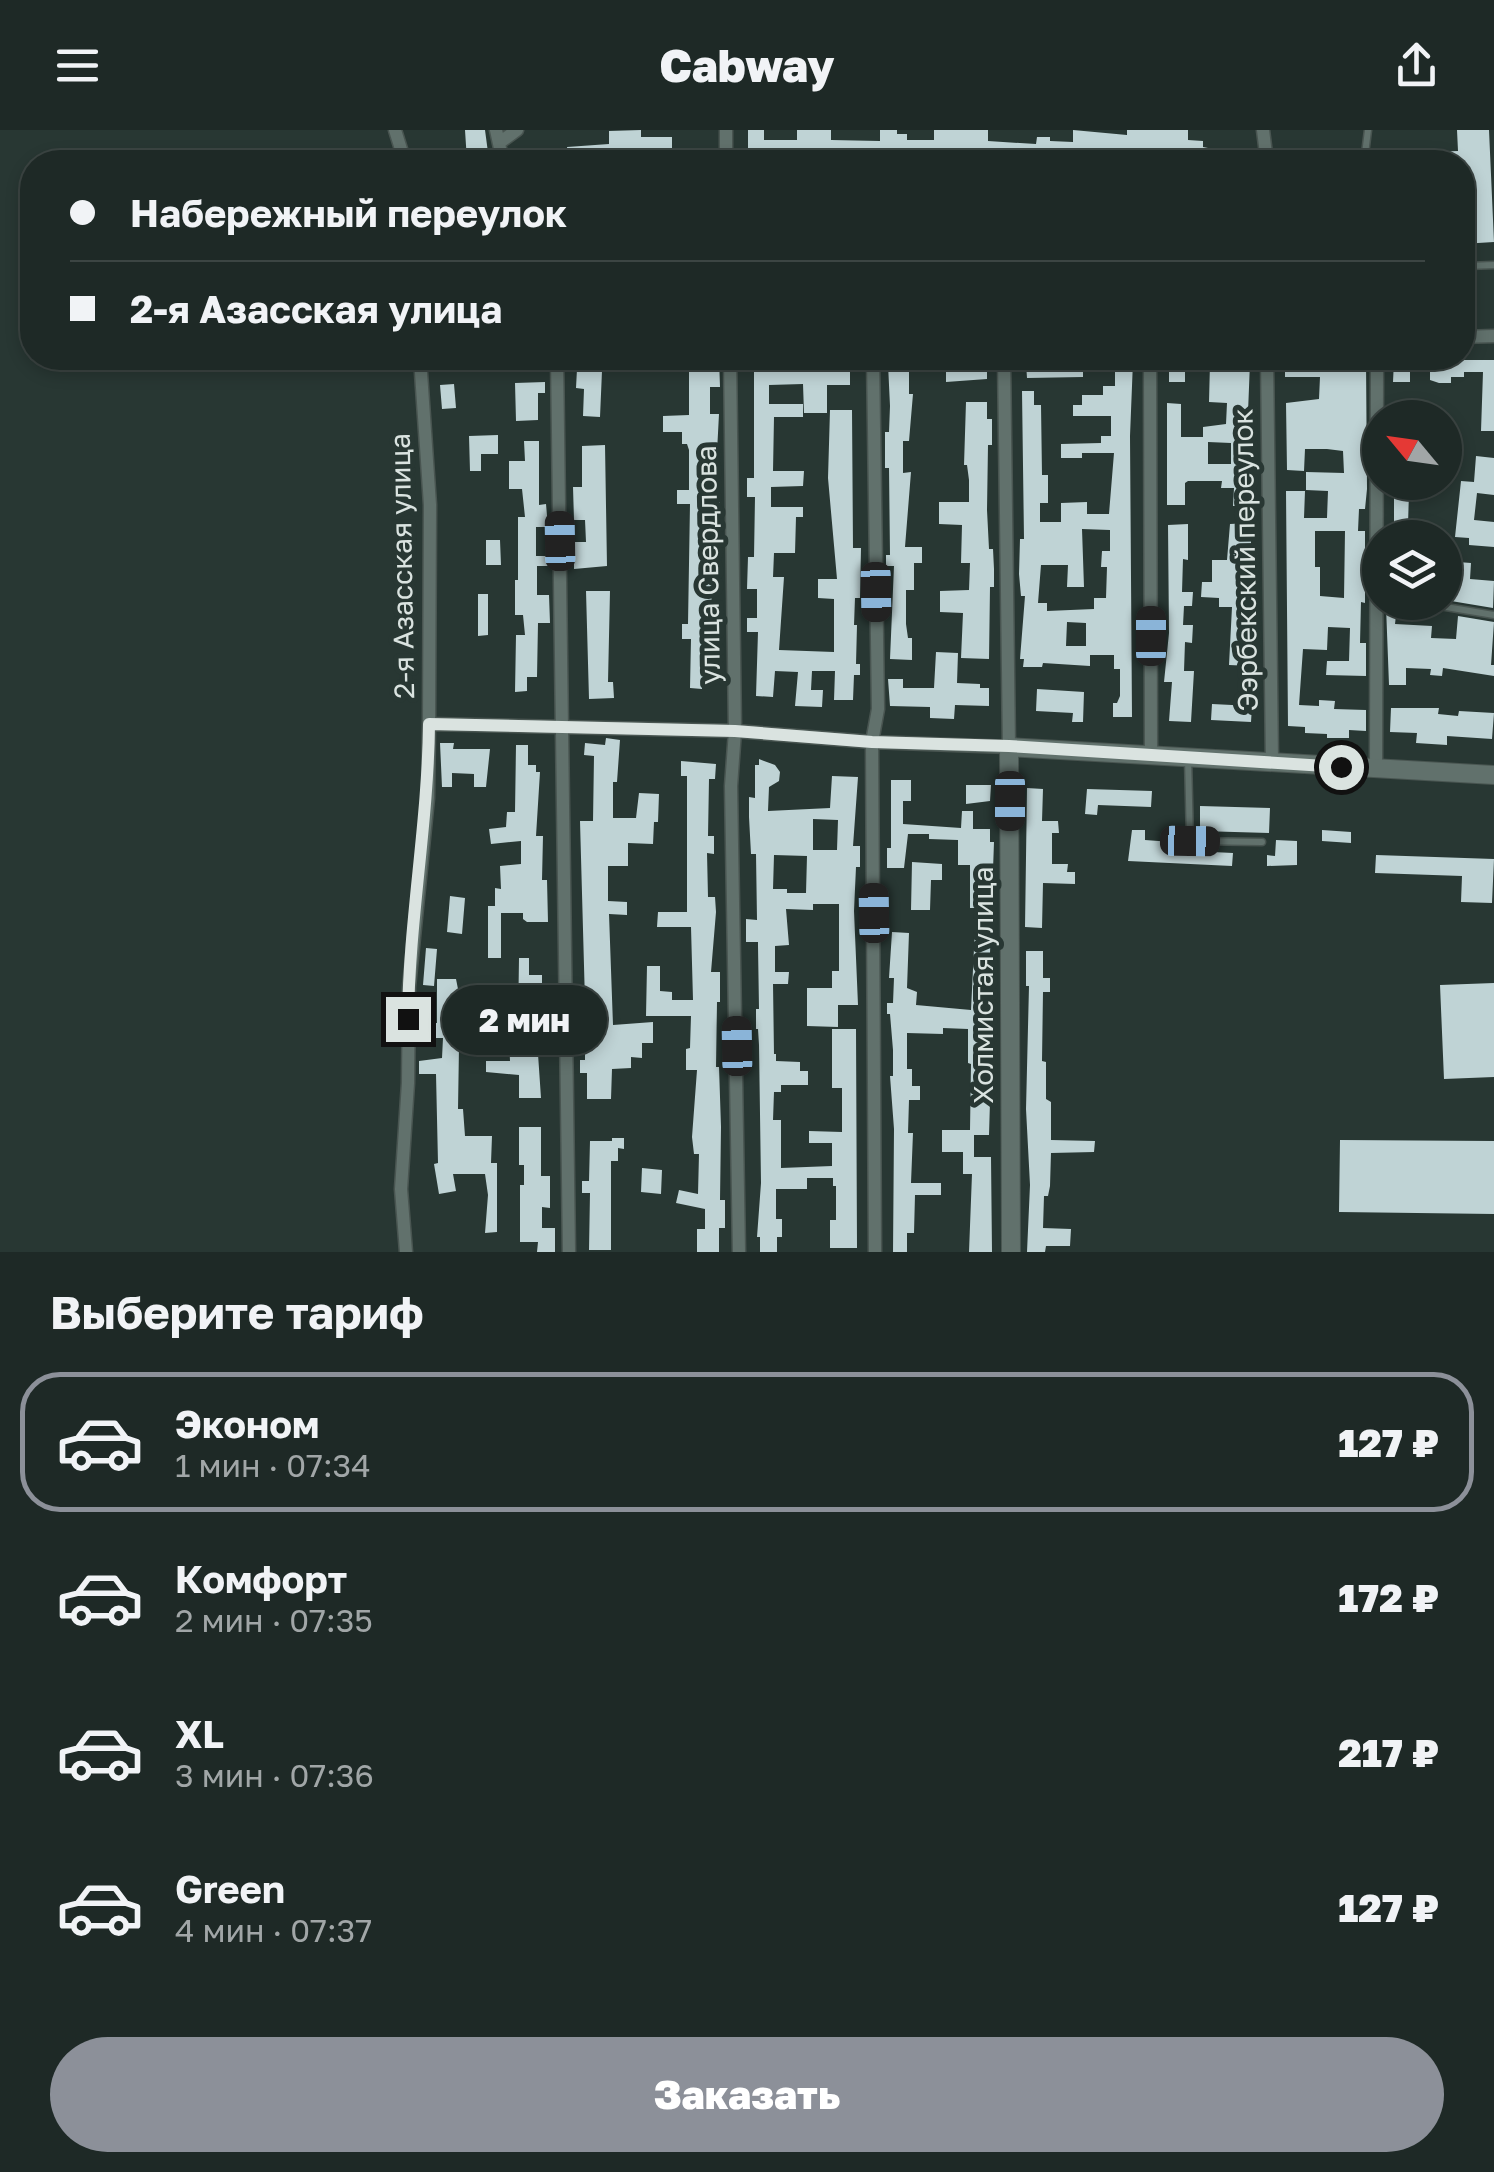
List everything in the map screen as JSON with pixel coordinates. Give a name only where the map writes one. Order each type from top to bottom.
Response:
[{"type":"street","points":[[498,137],[517,130]]},
{"type":"street","name":"2-я Азасская улица","points":[[406,1252],[401,1189],[409,987],[428,798],[430,504],[421,370]]},
{"type":"street","points":[[557,370],[568,1252]]},
{"type":"street","name":"улица Свердлова","points":[[730,370],[735,731],[731,786],[739,1252]]},
{"type":"street","points":[[872,370],[878,709],[872,742],[875,1252]]},
{"type":"street","name":"Холмистая улица","points":[[1004,370],[1011,1252]]},
{"type":"street","points":[[1150,370],[1152,755]]},
{"type":"street","name":"Ээрбекский переулок","points":[[1268,370],[1272,762]]},
{"type":"street","points":[[1377,370],[1378,520]]},
{"type":"street","points":[[1376,770],[1378,620]]},
{"type":"street","points":[[429,724],[735,731],[872,742],[1009,746],[1494,775]]},
{"type":"lane","points":[[1462,609],[1494,614]]},
{"type":"lane","points":[[1188,757],[1190,841],[1262,842]]},
{"type":"building","points":[[465,130],[485,130],[488,150],[466,150]]},
{"type":"building","points":[[641,130],[641,137],[672,137],[672,150],[567,150],[567,147],[609,144],[609,131]]},
{"type":"building","points":[[748,130],[764,130],[764,140],[797,140],[797,130],[831,130],[831,140],[880,141],[880,130],[897,130],[897,134],[907,134],[907,140],[934,140],[934,130],[988,130],[988,141],[1036,144],[1037,137],[1073,142],[1073,130],[1127,135],[1127,130],[1188,130],[1188,140],[1203,141],[1203,147],[1208,148],[1208,150],[748,150]]},
{"type":"building","points":[[1457,130],[1489,130],[1494,242],[1475,243],[1475,150],[1458,150]]},
{"type":"building","points":[[1475,360],[1494,360],[1494,431],[1481,431],[1483,372],[1464,372],[1464,377],[1451,377],[1451,383],[1430,380],[1430,370],[1475,370]]},
{"type":"building","points":[[577,370],[602,371],[600,417],[583,416],[584,389],[576,388]]},
{"type":"building","points":[[719,370],[720,387],[710,387],[710,414],[719,414],[717,452],[711,452],[711,477],[717,477],[720,500],[720,510],[712,510],[711,554],[706,554],[706,576],[712,576],[711,632],[704,632],[704,652],[711,652],[711,684],[702,684],[702,689],[690,688],[691,639],[682,639],[682,624],[688,624],[690,504],[677,504],[677,490],[689,490],[689,450],[687,444],[682,444],[682,432],[663,432],[663,416],[689,415],[689,371],[668,371]]},
{"type":"building","points":[[754,370],[850,370],[850,385],[827,385],[827,413],[804,413],[803,384],[769,385],[769,404],[803,404],[803,417],[774,417],[773,471],[804,471],[803,486],[771,487],[771,507],[803,507],[803,517],[796,517],[795,553],[774,553],[773,577],[784,577],[779,650],[834,652],[834,599],[818,598],[818,579],[837,579],[828,478],[830,410],[852,410],[853,548],[861,548],[860,598],[855,598],[854,625],[860,675],[854,675],[853,700],[834,700],[835,671],[812,671],[811,690],[823,690],[822,707],[795,706],[798,672],[775,671],[773,697],[756,696],[758,632],[747,632],[747,618],[757,618],[757,589],[747,589],[748,557],[754,557],[755,497],[747,497],[747,478],[754,478]]},
{"type":"building","points":[[888,370],[909,370],[909,394],[913,394],[909,441],[903,441],[903,473],[911,472],[905,547],[922,547],[922,563],[914,563],[914,590],[906,590],[912,660],[890,659],[894,566],[886,566],[886,555],[890,555],[885,432],[889,432]]},
{"type":"building","points":[[946,370],[987,370],[987,379],[946,382]]},
{"type":"building","points":[[1026,370],[1083,370],[1083,377],[1027,378]]},
{"type":"building","points":[[1115,370],[1133,370],[1132,717],[1113,717],[1113,703],[1120,696],[1120,669],[1114,669],[1114,655],[1090,655],[1090,666],[1043,663],[1042,667],[1023,667],[1024,659],[1020,659],[1025,596],[1021,596],[1019,574],[1020,539],[1024,539],[1022,391],[1034,391],[1034,405],[1041,405],[1042,475],[1048,475],[1048,503],[1040,503],[1040,522],[1061,522],[1061,503],[1087,502],[1087,514],[1109,514],[1114,453],[1082,453],[1082,458],[1061,458],[1061,444],[1101,443],[1101,436],[1111,436],[1111,416],[1073,416],[1073,405],[1082,405],[1082,395],[1103,395],[1103,386],[1115,386]],"holes":[[[1082,529],[1110,530],[1110,551],[1102,551],[1101,567],[1107,567],[1106,598],[1094,598],[1094,609],[1047,611],[1047,603],[1038,603],[1041,565],[1068,565],[1067,587],[1084,587]],[[1067,622],[1086,623],[1086,646],[1066,646]]]},
{"type":"building","points":[[1169,370],[1185,370],[1185,382],[1169,382]]},
{"type":"building","points":[[1210,370],[1250,370],[1250,506],[1233,506],[1234,488],[1221,488],[1222,481],[1188,481],[1185,505],[1167,505],[1167,403],[1181,404],[1181,437],[1203,437],[1203,427],[1226,424],[1227,403],[1209,402]],"holes":[[[1208,442],[1231,443],[1231,464],[1208,464]]]},
{"type":"building","points":[[1285,370],[1366,370],[1366,400],[1362,400],[1362,500],[1366,500],[1365,509],[1359,509],[1358,531],[1362,531],[1360,643],[1366,643],[1366,676],[1326,675],[1327,661],[1349,661],[1350,628],[1328,627],[1327,650],[1303,649],[1299,705],[1319,706],[1319,700],[1335,701],[1334,709],[1366,710],[1366,731],[1349,730],[1349,738],[1327,738],[1327,734],[1305,733],[1305,727],[1288,726],[1286,491],[1305,491],[1304,518],[1327,518],[1328,491],[1306,490],[1306,472],[1344,473],[1343,451],[1327,449],[1305,449],[1304,471],[1287,470],[1286,403],[1319,399],[1320,377],[1285,377]],"holes":[[[1315,531],[1345,531],[1344,598],[1320,596]]]},
{"type":"building","points":[[1394,370],[1410,370],[1410,382],[1393,382]]},
{"type":"building","points":[[545,382],[545,393],[538,393],[538,420],[516,421],[515,383]]},
{"type":"building","points":[[454,384],[456,408],[442,409],[440,385]]},
{"type":"building","points":[[966,402],[987,402],[987,419],[992,419],[987,510],[994,587],[990,587],[989,659],[961,658],[963,613],[940,612],[940,591],[969,590],[970,563],[961,563],[962,525],[939,524],[939,502],[969,502],[964,465]]},
{"type":"building","points":[[498,435],[498,454],[481,454],[481,471],[470,471],[469,436]]},
{"type":"building","points":[[524,441],[539,441],[539,505],[546,504],[548,527],[536,527],[536,556],[548,556],[548,566],[537,566],[537,595],[549,595],[550,623],[538,623],[537,677],[527,677],[527,691],[515,692],[516,635],[525,635],[523,615],[515,615],[518,517],[525,517],[522,489],[509,489],[509,461],[525,461]]},
{"type":"building","points":[[605,445],[607,566],[574,569],[574,542],[586,542],[585,520],[574,520],[573,487],[582,487],[582,446]]},
{"type":"building","points":[[1476,456],[1494,458],[1494,495],[1477,493],[1474,520],[1494,522],[1494,547],[1469,545],[1469,538],[1462,538],[1462,520],[1457,520],[1462,481],[1474,482]]},
{"type":"building","points":[[1394,500],[1409,500],[1408,520],[1394,520]]},
{"type":"building","points":[[1251,523],[1251,551],[1258,551],[1258,562],[1252,562],[1251,621],[1257,622],[1257,644],[1252,644],[1251,666],[1229,665],[1232,607],[1219,607],[1219,598],[1201,597],[1202,582],[1212,582],[1212,560],[1227,560],[1230,524]]},
{"type":"building","points":[[1188,524],[1188,560],[1183,559],[1182,592],[1193,592],[1192,606],[1184,606],[1183,625],[1193,625],[1192,643],[1185,642],[1184,671],[1194,671],[1191,722],[1169,721],[1172,682],[1164,682],[1169,633],[1168,525]]},
{"type":"building","points":[[486,540],[500,540],[501,565],[486,565]]},
{"type":"building","points":[[1462,562],[1471,563],[1470,579],[1494,581],[1493,608],[1462,603]]},
{"type":"building","points":[[586,591],[610,591],[608,682],[613,682],[614,698],[589,699]]},
{"type":"building","points":[[478,594],[488,594],[488,635],[478,636]]},
{"type":"building","points":[[1462,617],[1494,622],[1494,676],[1443,668],[1442,676],[1430,675],[1431,669],[1406,668],[1406,685],[1389,685],[1387,620],[1432,626],[1431,638],[1456,639],[1458,620]]},
{"type":"building","points":[[936,652],[958,653],[957,683],[989,688],[989,706],[955,705],[954,719],[930,718],[930,707],[890,706],[888,679],[903,679],[903,688],[934,688]]},
{"type":"building","points":[[1037,689],[1084,692],[1083,722],[1072,722],[1073,713],[1036,711]]},
{"type":"building","points":[[1212,704],[1252,706],[1251,722],[1211,720]]},
{"type":"building","points":[[1391,708],[1439,708],[1438,714],[1458,716],[1459,711],[1494,713],[1492,739],[1447,736],[1447,745],[1416,743],[1417,733],[1390,732]]},
{"type":"building","points":[[606,738],[620,740],[617,782],[613,782],[613,818],[636,818],[639,793],[659,794],[653,844],[628,843],[628,866],[608,866],[608,901],[627,902],[627,915],[609,914],[613,1025],[653,1022],[653,1043],[642,1043],[642,1058],[631,1057],[631,1068],[612,1069],[611,1099],[587,1099],[587,1073],[580,1073],[580,1060],[585,1060],[585,1033],[580,1034],[580,1002],[585,1002],[580,821],[593,821],[594,756],[584,755],[585,743],[605,745]]},
{"type":"building","points":[[440,743],[454,743],[453,749],[490,749],[486,787],[474,787],[474,774],[452,773],[452,787],[442,787]]},
{"type":"building","points":[[516,745],[528,745],[528,765],[536,765],[536,772],[540,772],[536,836],[543,836],[542,880],[547,880],[548,922],[527,922],[523,913],[501,913],[501,958],[488,958],[488,906],[495,906],[495,888],[501,889],[500,866],[521,864],[521,841],[491,844],[489,829],[506,827],[507,812],[515,812]]},
{"type":"building","points":[[759,759],[775,765],[780,772],[779,781],[769,787],[768,811],[830,808],[832,776],[858,777],[853,846],[860,846],[854,911],[858,1005],[838,1005],[838,1027],[807,1026],[807,988],[832,988],[832,971],[839,971],[839,904],[813,904],[813,910],[786,909],[789,945],[775,946],[775,972],[789,972],[788,984],[773,984],[776,1061],[800,1062],[800,1071],[808,1071],[808,1085],[781,1085],[781,1092],[774,1092],[773,1120],[781,1120],[781,1168],[832,1166],[832,1143],[809,1143],[809,1131],[842,1132],[842,1088],[832,1088],[832,1029],[856,1029],[857,1248],[830,1248],[830,1220],[836,1220],[836,1186],[833,1178],[807,1178],[807,1189],[776,1189],[776,1219],[782,1219],[782,1237],[777,1237],[777,1252],[760,1252],[758,942],[746,942],[746,919],[757,920],[756,854],[751,854],[749,797],[755,798],[755,765],[759,765]],"holes":[[[813,819],[838,820],[837,850],[813,850]],[[774,855],[807,856],[806,893],[773,889]]]},
{"type":"building","points":[[681,761],[716,764],[715,779],[709,779],[708,836],[714,836],[714,854],[707,853],[708,897],[715,897],[716,912],[711,972],[720,972],[716,1067],[721,1127],[720,1200],[725,1200],[725,1228],[719,1228],[719,1252],[697,1252],[697,1229],[705,1229],[705,1209],[676,1203],[679,1190],[698,1194],[699,1154],[694,1154],[692,1137],[697,1070],[686,1070],[691,1016],[646,1016],[647,966],[660,966],[660,991],[672,992],[672,1000],[693,1000],[691,927],[657,927],[658,912],[687,912],[687,776],[681,776]]},
{"type":"building","points":[[891,780],[911,780],[911,801],[903,801],[903,824],[961,828],[962,811],[973,811],[973,829],[990,829],[990,842],[994,842],[989,1135],[974,1135],[974,1157],[991,1157],[992,1252],[969,1252],[972,1174],[963,1174],[963,1152],[942,1152],[942,1130],[970,1130],[971,1064],[968,1029],[943,1028],[943,1034],[907,1033],[907,1069],[912,1069],[912,1086],[920,1086],[920,1100],[909,1100],[908,1133],[913,1133],[911,1183],[941,1183],[941,1195],[915,1195],[914,1233],[907,1233],[907,1252],[893,1252],[893,1050],[887,1014],[887,1003],[893,1003],[894,978],[889,978],[892,932],[909,933],[907,988],[917,992],[916,1005],[971,1010],[976,908],[970,908],[970,865],[958,865],[958,840],[908,834],[904,868],[887,868],[887,848],[891,848]]},
{"type":"building","points":[[966,785],[991,785],[990,801],[966,804]]},
{"type":"building","points":[[1027,788],[1043,789],[1042,821],[1058,821],[1059,833],[1052,833],[1052,864],[1068,864],[1067,872],[1075,872],[1075,884],[1043,883],[1042,928],[1025,927]]},
{"type":"building","points":[[1087,789],[1152,791],[1151,807],[1098,805],[1097,815],[1085,814]]},
{"type":"building","points":[[1200,806],[1270,808],[1269,833],[1200,831]]},
{"type":"building","points":[[1132,830],[1145,830],[1145,840],[1172,842],[1172,850],[1233,853],[1232,866],[1128,861]]},
{"type":"building","points":[[1322,830],[1351,832],[1351,843],[1322,841]]},
{"type":"building","points":[[1276,840],[1297,841],[1297,865],[1267,866],[1267,855],[1275,856]]},
{"type":"building","points":[[1376,855],[1494,859],[1492,903],[1461,902],[1462,876],[1375,873]]},
{"type":"building","points":[[912,862],[942,864],[942,880],[931,880],[930,910],[911,910]]},
{"type":"building","points":[[450,896],[465,898],[462,934],[447,932]]},
{"type":"building","points":[[426,948],[437,949],[434,986],[423,985]]},
{"type":"building","points":[[1026,951],[1043,951],[1043,978],[1050,978],[1050,992],[1043,992],[1042,1061],[1046,1062],[1046,1099],[1051,1102],[1051,1140],[1095,1141],[1094,1152],[1051,1153],[1043,1228],[1071,1229],[1070,1246],[1046,1246],[1045,1252],[1027,1252],[1030,1185]]},
{"type":"building","points":[[519,958],[529,958],[529,975],[542,975],[542,1015],[550,1015],[550,1054],[538,1054],[541,1098],[519,1098],[519,1075],[486,1072],[486,1061],[510,1061],[509,1040],[502,1040],[501,1026],[518,1025]]},
{"type":"building","points":[[437,979],[456,979],[458,989],[494,994],[493,1011],[457,1005],[457,1033],[470,1033],[470,1047],[459,1047],[458,1109],[463,1109],[465,1136],[492,1136],[491,1163],[497,1163],[497,1232],[485,1233],[485,1174],[453,1174],[456,1191],[439,1194],[434,1164],[438,1163],[436,1074],[419,1074],[419,1061],[442,1058],[443,1038],[424,1038],[424,1023],[437,1023]]},
{"type":"building","points":[[1494,983],[1494,1077],[1444,1079],[1440,985]]},
{"type":"building","points":[[519,1127],[541,1127],[541,1176],[550,1176],[550,1208],[542,1207],[542,1228],[555,1228],[555,1252],[537,1252],[538,1242],[520,1242],[524,1165],[519,1165]]},
{"type":"building","points":[[624,1138],[624,1149],[618,1148],[618,1161],[611,1161],[611,1250],[589,1250],[590,1193],[582,1193],[582,1181],[589,1181],[590,1141]]},
{"type":"building","points":[[1340,1140],[1494,1141],[1494,1214],[1339,1212]]},
{"type":"building","points":[[642,1168],[662,1170],[661,1194],[641,1192]]},
{"type":"route","points":[[408,1019],[428,798],[429,724],[735,731],[1341,767]]}]
